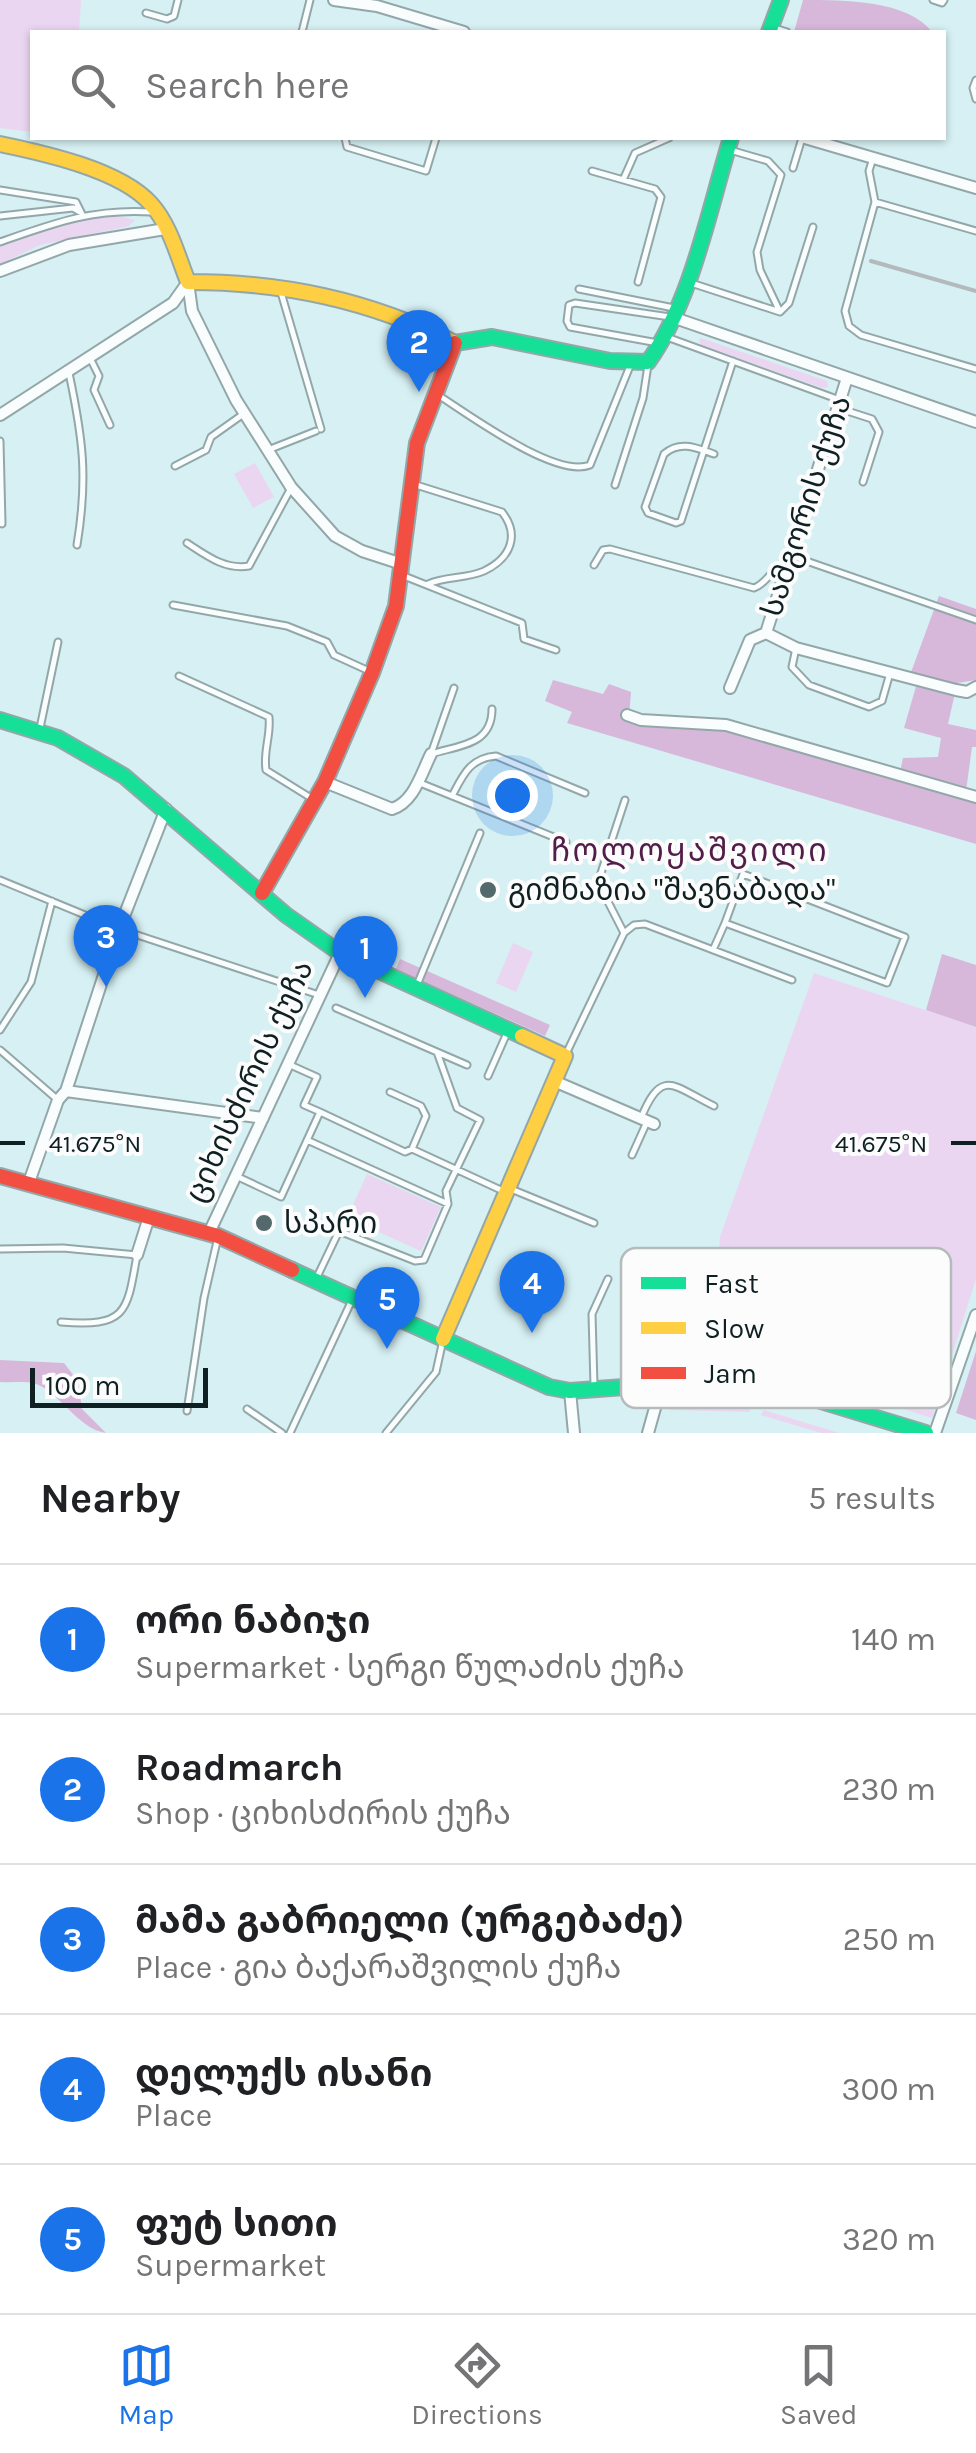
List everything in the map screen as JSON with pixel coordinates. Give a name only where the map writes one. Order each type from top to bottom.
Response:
[{"type":"street","points":[[334,0],[378,3],[458,30]]},
{"type":"street","points":[[770,30],[781,0]]},
{"type":"street","points":[[811,140],[976,186]]},
{"type":"street","points":[[188,282],[242,280],[326,294],[411,319],[455,343],[492,337],[631,363],[648,362],[674,313],[729,143]]},
{"type":"street","points":[[0,144],[61,159],[132,189],[149,201],[188,282],[192,311],[244,413],[291,487],[335,536],[401,569]]},
{"type":"street","points":[[0,271],[69,246],[165,229]]},
{"type":"street","points":[[0,416],[173,303],[188,282]]},
{"type":"street","name":"სამგორის ქუჩა","points":[[674,313],[976,422]]},
{"type":"street","points":[[262,892],[325,782],[396,606],[416,444],[455,343]]},
{"type":"street","name":"სამგორის ქუჩა","points":[[730,688],[750,640],[766,633],[847,378]]},
{"type":"street","name":"სამგორის ქუჩა","points":[[766,633],[796,648],[890,673],[967,692],[976,688]]},
{"type":"street","points":[[726,725],[727,710]]},
{"type":"street","points":[[627,715],[655,721],[726,725],[976,797]]},
{"type":"street","points":[[0,720],[39,731],[93,757],[166,808],[309,933],[340,953],[565,1056],[443,1340]]},
{"type":"street","points":[[325,782],[392,809],[402,806],[431,754]]},
{"type":"street","points":[[28,1185],[166,808]]},
{"type":"street","name":"ციხისძირის ქუჩა","points":[[214,1235],[236,1176],[340,953]]},
{"type":"street","points":[[554,1081],[648,1121]]},
{"type":"street","points":[[62,1095],[263,1118]]},
{"type":"street","points":[[0,1176],[214,1235],[549,1387],[570,1390],[621,1386]]},
{"type":"street","points":[[137,1255],[149,1217]]},
{"type":"street","points":[[951,1391],[971,1344],[976,1315]]},
{"type":"street","points":[[570,1390],[574,1433]]},
{"type":"street","points":[[648,1433],[655,1408]]},
{"type":"street","points":[[844,1408],[899,1429],[926,1433]]},
{"type":"street","points":[[935,1433],[944,1408]]},
{"type":"lane","points":[[146,13],[167,19],[174,16],[178,0]]},
{"type":"lane","points":[[302,30],[310,0]]},
{"type":"lane","points":[[934,0],[942,4],[944,0]]},
{"type":"lane","points":[[976,80],[976,98]]},
{"type":"lane","points":[[345,140],[346,147],[426,171],[435,140]]},
{"type":"lane","points":[[622,180],[635,153],[664,140]]},
{"type":"lane","points":[[793,168],[803,140]]},
{"type":"lane","points":[[729,143],[768,161],[781,175],[757,252],[757,263],[780,312]]},
{"type":"lane","points":[[873,158],[868,171],[875,202],[845,312],[848,326],[861,335],[976,369]]},
{"type":"lane","points":[[592,171],[655,189],[661,198],[638,282]]},
{"type":"lane","points":[[0,190],[76,202],[82,214]]},
{"type":"lane","points":[[875,202],[976,231]]},
{"type":"lane","points":[[0,216],[73,208],[82,214]]},
{"type":"lane","points":[[0,242],[82,214],[117,209],[156,212]]},
{"type":"lane","points":[[780,312],[789,303],[813,227]]},
{"type":"lane","points":[[685,280],[780,312]]},
{"type":"lane","points":[[267,450],[318,430],[280,286]]},
{"type":"lane","points":[[579,290],[674,313]]},
{"type":"lane","points":[[674,313],[575,303],[569,306],[566,321],[570,327],[662,340],[733,361],[872,419],[879,432],[863,482]]},
{"type":"lane","points":[[90,357],[99,376],[94,390],[110,425]]},
{"type":"lane","points":[[714,454],[704,450],[680,446],[664,454],[646,508],[648,513],[676,523],[681,520],[704,450],[733,361]]},
{"type":"lane","points":[[615,486],[643,398],[648,362]]},
{"type":"lane","points":[[434,393],[516,444],[570,468],[583,468],[590,465],[631,363]]},
{"type":"lane","points":[[68,370],[80,422],[85,474],[77,545]]},
{"type":"lane","points":[[175,466],[206,450],[211,437],[244,413]]},
{"type":"lane","points":[[0,441],[2,524]]},
{"type":"lane","points":[[410,483],[502,512],[510,522],[513,538],[508,552],[486,570],[428,584]]},
{"type":"lane","points":[[187,543],[216,562],[238,568],[250,566],[291,487]]},
{"type":"lane","points":[[594,565],[603,550],[610,550],[754,588],[788,560],[976,620]]},
{"type":"lane","points":[[401,569],[449,596],[522,623],[524,638],[556,650]]},
{"type":"lane","points":[[173,605],[288,626],[327,642],[334,655],[372,673]]},
{"type":"lane","points":[[39,731],[58,642]]},
{"type":"lane","points":[[796,648],[792,667],[810,685],[869,707],[882,701],[890,673]]},
{"type":"lane","points":[[179,676],[269,717],[263,754],[266,770],[313,800]]},
{"type":"lane","points":[[431,754],[454,688]]},
{"type":"lane","points":[[431,754],[486,735],[492,725],[492,709]]},
{"type":"lane","points":[[452,796],[470,765],[481,757],[496,756],[586,792]]},
{"type":"lane","points":[[418,782],[566,842]]},
{"type":"lane","points":[[624,800],[600,876],[624,933]]},
{"type":"lane","points":[[416,988],[480,833]]},
{"type":"lane","points":[[713,950],[743,874],[905,937],[887,983],[725,923]]},
{"type":"lane","points":[[0,880],[119,929],[319,995]]},
{"type":"lane","points":[[0,1030],[31,982],[52,901]]},
{"type":"lane","points":[[565,1056],[624,933],[634,925],[644,924],[792,980]]},
{"type":"lane","points":[[336,1008],[467,1065]]},
{"type":"lane","points":[[488,1076],[508,1030]]},
{"type":"lane","points":[[0,1050],[62,1095]]},
{"type":"lane","points":[[316,1280],[339,1231],[416,1261],[424,1260],[448,1204],[446,1191],[480,1120],[457,1108],[437,1052]]},
{"type":"lane","points":[[288,1064],[317,1078],[304,1105],[405,1152],[412,1149],[426,1116],[420,1106],[390,1092]]},
{"type":"lane","points":[[632,1154],[648,1121],[652,1092],[660,1085],[670,1085],[714,1106]]},
{"type":"lane","points":[[236,1176],[281,1197],[320,1112]]},
{"type":"lane","points":[[307,1140],[448,1204]]},
{"type":"lane","points":[[412,1149],[594,1223]]},
{"type":"lane","points":[[187,1411],[214,1235]]},
{"type":"lane","points":[[0,1249],[64,1248],[137,1255],[127,1302],[118,1317],[105,1322],[61,1322]]},
{"type":"lane","points":[[594,1388],[592,1314],[608,1278]]},
{"type":"lane","points":[[290,1433],[353,1298]]},
{"type":"lane","points":[[386,1433],[436,1372],[443,1340]]},
{"type":"lane","points":[[247,1408],[282,1433]]},
{"type":"shaded area","points":[[0,0],[81,0],[79,30],[30,30],[30,132],[0,128]]},
{"type":"shaded area","points":[[803,0],[891,8],[921,21],[930,30],[795,30]]},
{"type":"shaded area","points":[[106,213],[135,220],[129,226],[40,245],[0,264],[0,244],[61,221]]},
{"type":"shaded area","points":[[701,338],[827,381],[828,387],[701,345]]},
{"type":"shaded area","points":[[255,463],[274,497],[253,508],[234,474]]},
{"type":"shaded area","points":[[939,596],[976,609],[976,680],[945,685],[910,675]]},
{"type":"shaded area","points":[[553,680],[603,694],[609,684],[631,692],[629,718],[646,725],[720,730],[976,803],[976,844],[567,723],[572,712],[545,701]]},
{"type":"shaded area","points":[[917,683],[955,693],[948,724],[976,730],[966,791],[900,772],[903,758],[938,757],[941,738],[904,728]]},
{"type":"shaded area","points":[[513,943],[533,952],[516,992],[496,983]]},
{"type":"shaded area","points":[[942,954],[976,965],[976,1027],[926,1010]]},
{"type":"shaded area","points":[[400,959],[550,1025],[545,1036],[396,969]]},
{"type":"shaded area","points":[[814,973],[976,1027],[976,1279],[951,1358],[951,1248],[719,1248]]},
{"type":"shaded area","points":[[367,1174],[441,1207],[421,1251],[347,1218]]},
{"type":"shaded area","points":[[976,1351],[976,1420],[956,1413]]},
{"type":"shaded area","points":[[0,1360],[64,1363],[78,1381],[82,1409],[106,1433],[86,1424],[42,1387],[29,1382],[0,1382]]},
{"type":"shaded area","points":[[671,1408],[751,1408],[749,1412]]},
{"type":"shaded area","points":[[900,1408],[935,1408],[932,1418]]},
{"type":"shaded area","points":[[764,1410],[839,1433],[821,1433],[761,1415]]},
{"type":"railway","points":[[871,261],[976,291]]},
{"type":"traffic: fast","points":[[770,30],[781,0]]},
{"type":"traffic: fast","points":[[455,343],[492,337],[610,361],[648,362],[688,283],[730,140]]},
{"type":"traffic: fast","points":[[0,720],[58,738],[124,776],[286,915],[340,953],[522,1036]]},
{"type":"traffic: fast","points":[[292,1270],[549,1387],[570,1391],[621,1387]]},
{"type":"traffic: fast","points":[[844,1408],[926,1433]]},
{"type":"traffic: slow","points":[[0,144],[102,172],[138,192],[163,222],[188,282],[258,285],[325,296],[390,315],[455,343]]},
{"type":"traffic: slow","points":[[443,1339],[565,1056],[522,1036]]},
{"type":"traffic: jam","points":[[262,893],[325,782],[396,606],[417,443],[455,343]]},
{"type":"traffic: jam","points":[[0,1176],[218,1236],[292,1270]]},
{"type":"place","name":"Roadmarch","points":[[419,392]]},
{"type":"place","name":"გიმნაზია \"შავნაბადა\"","points":[[488,890]]},
{"type":"place","name":"მამა გაბრიელი (ურგებაძე)","points":[[106,987]]},
{"type":"place","name":"ორი ნაბიჯი","points":[[365,998]]},
{"type":"place","name":"სპარი","points":[[264,1223]]},
{"type":"place","name":"დელუქს ისანი","points":[[532,1333]]},
{"type":"place","name":"ფუტ სითი","points":[[387,1349]]},
{"type":"district","name":"ჩოლოყაშვილი","points":[[690,850]]}]
